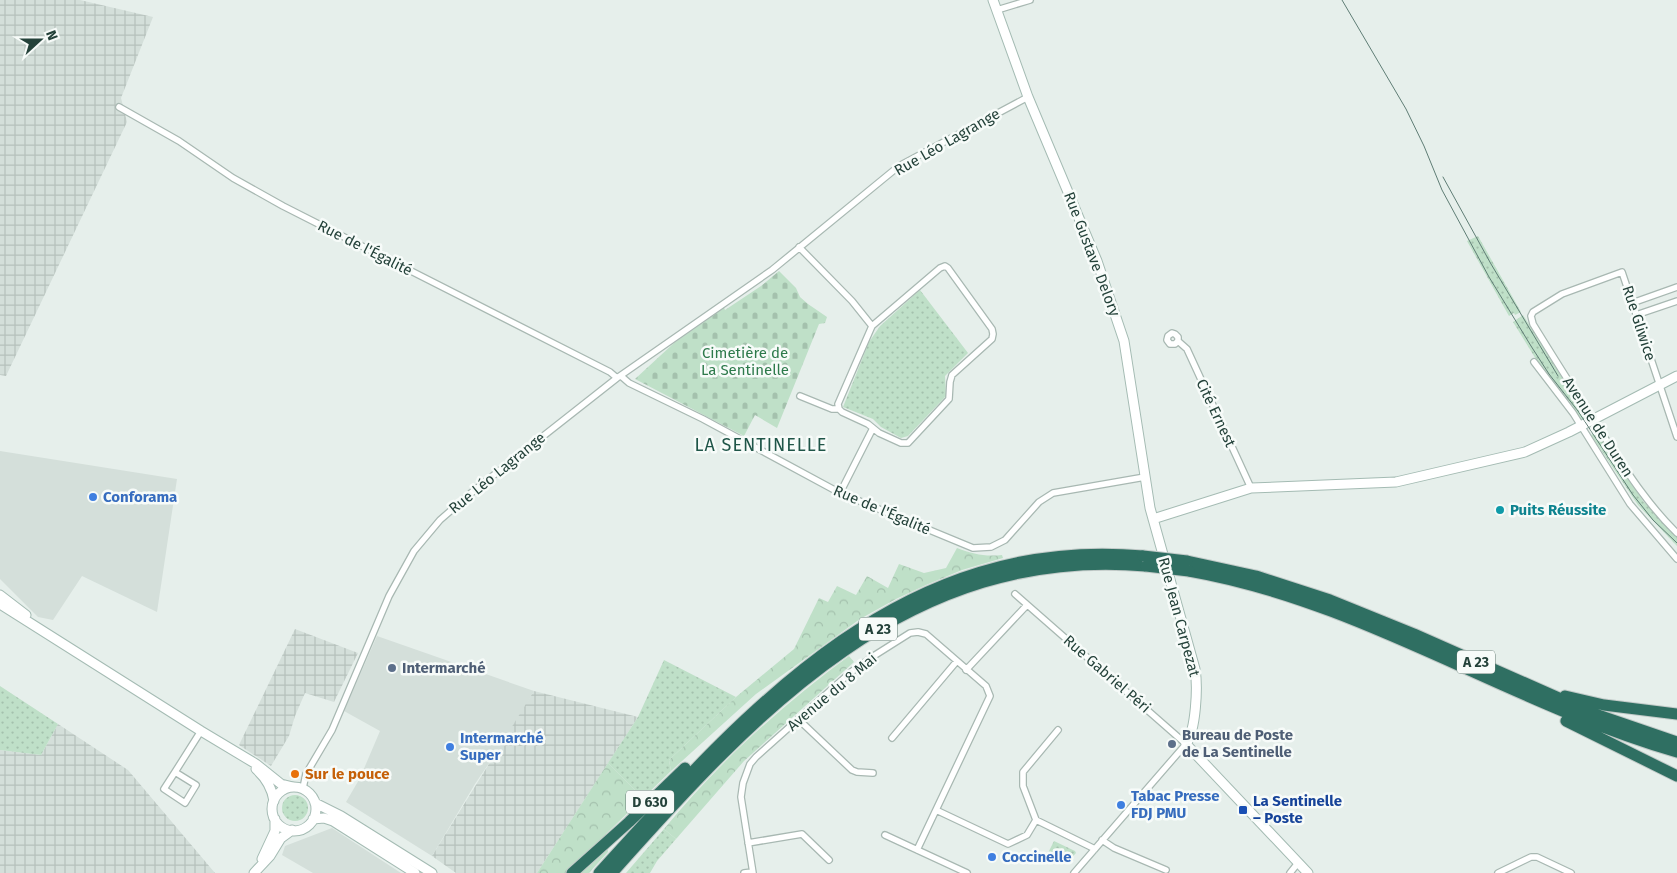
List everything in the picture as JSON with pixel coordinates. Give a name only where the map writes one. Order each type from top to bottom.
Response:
[{"type":"highway","name":"A 23","points":[[599,873],[689,774],[730,733],[776,690],[827,651],[879,617],[927,592],[974,574],[1022,562],[1079,555],[1188,566],[1256,576],[1336,602],[1426,639],[1607,719],[1677,742]]},
{"type":"highway","name":"A 23","points":[[612,873],[711,765],[767,712],[830,661],[883,626],[946,595],[979,583],[1017,573],[1075,565],[1145,561]]},
{"type":"highway","name":"A 23","points":[[1188,566],[1313,604],[1401,639],[1611,731],[1677,752]]},
{"type":"highway","points":[[1499,683],[1525,701],[1677,776]]},
{"type":"highway","points":[[1532,687],[1604,705],[1677,714]]},
{"type":"highway","name":"D 630","points":[[572,873],[708,747],[730,733]]},
{"type":"street","name":"Rue Gustave Delory","points":[[993,0],[1028,97],[1097,261],[1124,341],[1153,519]]},
{"type":"street","points":[[997,10],[1030,0]]},
{"type":"street","name":"Rue Léo Lagrange","points":[[298,788],[330,734],[389,596],[421,541],[440,520],[471,493],[619,377],[755,283],[904,163],[1028,97]]},
{"type":"street","name":"Rue de l'Égalité","points":[[119,107],[179,141],[256,192],[703,419],[840,493],[966,546],[980,549],[995,546],[1005,540],[1039,502],[1053,493],[1145,477]]},
{"type":"street","points":[[799,247],[854,304],[872,326]]},
{"type":"street","points":[[800,396],[832,409],[839,409],[879,433],[901,443],[910,441],[949,399],[952,375],[992,338],[993,334],[992,328],[948,268],[945,266],[940,268],[872,326],[838,404],[839,409]]},
{"type":"street","name":"Rue Gliwice","points":[[1532,313],[1559,295],[1622,272],[1677,436]]},
{"type":"street","points":[[1632,303],[1677,287]]},
{"type":"street","points":[[1636,315],[1677,301]]},
{"type":"street","name":"Avenue de Duren","points":[[1532,313],[1533,324],[1638,489],[1677,533]]},
{"type":"street","name":"Cité Ernest","points":[[1178,341],[1187,350],[1251,488]]},
{"type":"street","points":[[1534,362],[1572,413],[1630,504],[1677,560]]},
{"type":"street","points":[[1153,519],[1251,488],[1396,482],[1525,452],[1593,420],[1677,376]]},
{"type":"street","points":[[840,493],[873,428]]},
{"type":"street","name":"Rue Jean Carpezat","points":[[1153,519],[1196,675],[1197,693],[1191,731],[1186,744]]},
{"type":"street","name":"Rue Gabriel Péri","points":[[1015,594],[1186,744]]},
{"type":"street","points":[[0,595],[96,664]]},
{"type":"street","points":[[0,604],[215,740],[260,766],[281,784],[298,788],[311,794],[316,810],[314,819],[304,828],[292,830],[282,827],[275,819],[272,811],[274,801],[281,791],[298,788]]},
{"type":"street","points":[[966,670],[1027,605]]},
{"type":"street","name":"Avenue du 8 Mai","points":[[753,872],[742,797],[746,774],[756,757],[854,669],[910,634],[918,632],[926,634],[986,686],[990,696],[917,850]]},
{"type":"street","points":[[892,738],[957,661]]},
{"type":"street","points":[[798,719],[852,770],[873,773]]},
{"type":"street","points":[[1058,730],[1023,772],[1023,786],[1036,820],[1095,849]]},
{"type":"street","points":[[175,772],[196,785],[185,803],[164,789],[201,731]]},
{"type":"street","points":[[215,740],[262,774],[271,790],[274,801]]},
{"type":"street","points":[[1074,873],[1186,744],[1308,873]]},
{"type":"street","points":[[315,803],[341,816],[432,873]]},
{"type":"street","points":[[936,810],[1008,844],[1027,836],[1036,820]]},
{"type":"street","points":[[314,819],[324,818],[333,821],[415,873]]},
{"type":"street","points":[[255,872],[274,833],[275,819]]},
{"type":"street","points":[[255,872],[270,856],[281,838],[292,830]]},
{"type":"street","points":[[748,842],[802,834],[829,860]]},
{"type":"street","points":[[885,835],[967,873]]},
{"type":"street","points":[[1102,840],[1114,848],[1166,870]]},
{"type":"street","points":[[1498,873],[1531,857],[1537,857],[1571,873]]},
{"type":"street","points":[[1290,873],[1298,863]]},
{"type":"street","points":[[744,873],[753,872]]},
{"type":"shaded area","points":[[0,0],[80,0],[153,17],[121,98],[127,122],[6,376],[0,375]]},
{"type":"shaded area","points":[[0,451],[177,479],[157,612],[82,576],[53,620],[38,617],[0,579]]},
{"type":"shaded area","points":[[295,629],[358,653],[334,702],[305,693],[289,736],[271,766],[239,745]]},
{"type":"shaded area","points":[[377,636],[534,691],[516,723],[475,784],[432,856],[346,802],[360,778],[380,731],[344,711]]},
{"type":"shaded area","points":[[534,691],[638,717],[537,873],[456,873],[432,856]]},
{"type":"shaded area","points":[[58,724],[128,770],[215,873],[0,873],[0,750],[41,755]]},
{"type":"shaded area","points":[[332,828],[401,873],[313,873],[282,855],[285,846]]},
{"type":"green space","points":[[1478,236],[1521,312],[1509,316],[1467,241]]},
{"type":"green space","name":"Cimetière de La Sentinelle","points":[[779,271],[796,288],[800,297],[827,317],[825,323],[819,324],[777,428],[755,415],[744,436],[635,379],[674,343],[724,308],[725,310],[761,286]]},
{"type":"green space","points":[[920,290],[968,353],[945,376],[946,396],[908,436],[901,438],[881,427],[873,419],[843,407],[869,342],[880,326]]},
{"type":"green space","points":[[1523,315],[1588,419],[1582,423],[1542,369],[1513,322]]},
{"type":"green space","points":[[1597,431],[1643,501],[1677,537],[1677,546],[1638,505],[1591,435]]},
{"type":"green space","points":[[957,548],[990,556],[1002,555],[1003,558],[962,570],[926,585],[860,619],[756,694],[671,771],[669,760],[736,697],[794,649],[819,598],[828,602],[837,586],[856,595],[867,576],[888,588],[899,564],[924,573],[946,568]]},
{"type":"green space","points":[[849,656],[854,662],[744,761],[676,839],[664,829],[706,781],[751,736]]},
{"type":"green space","points":[[664,660],[736,697],[669,760],[671,771],[643,798],[608,763],[638,717]]},
{"type":"green space","points":[[0,686],[58,724],[41,755],[0,750]]},
{"type":"green space","points":[[608,763],[643,798],[606,834],[608,852],[589,873],[537,873]]},
{"type":"green space","points":[[295,795],[304,799],[308,808],[304,817],[295,821],[286,817],[282,808],[286,799]]},
{"type":"green space","points":[[664,829],[676,839],[657,861],[650,873],[626,873]]},
{"type":"green space","points":[[1054,841],[1075,851],[1076,853],[1067,863],[1048,853]]},
{"type":"tram line","points":[[1342,0],[1406,109],[1442,190],[1489,277],[1531,346],[1549,374],[1578,411],[1633,495],[1653,520],[1677,543]]},
{"type":"tram line","points":[[1443,177],[1491,264],[1558,376]]},
{"type":"place","name":"Conforama","points":[[93,497]]},
{"type":"place","name":"Puits Réussite","points":[[1500,510]]},
{"type":"place","name":"Intermarché","points":[[392,668]]},
{"type":"place","name":"Bureau de Poste de La Sentinelle","points":[[1172,744]]},
{"type":"place","name":"Intermarché Super","points":[[450,747]]},
{"type":"place","name":"Sur le pouce","points":[[295,774]]},
{"type":"place","name":"Tabac Presse FDJ PMU","points":[[1121,805]]},
{"type":"place","name":"La Sentinelle – Poste","points":[[1243,810]]},
{"type":"place","name":"Coccinelle","points":[[992,857]]},
{"type":"district","name":"LA SENTINELLE","points":[[761,445]]}]
